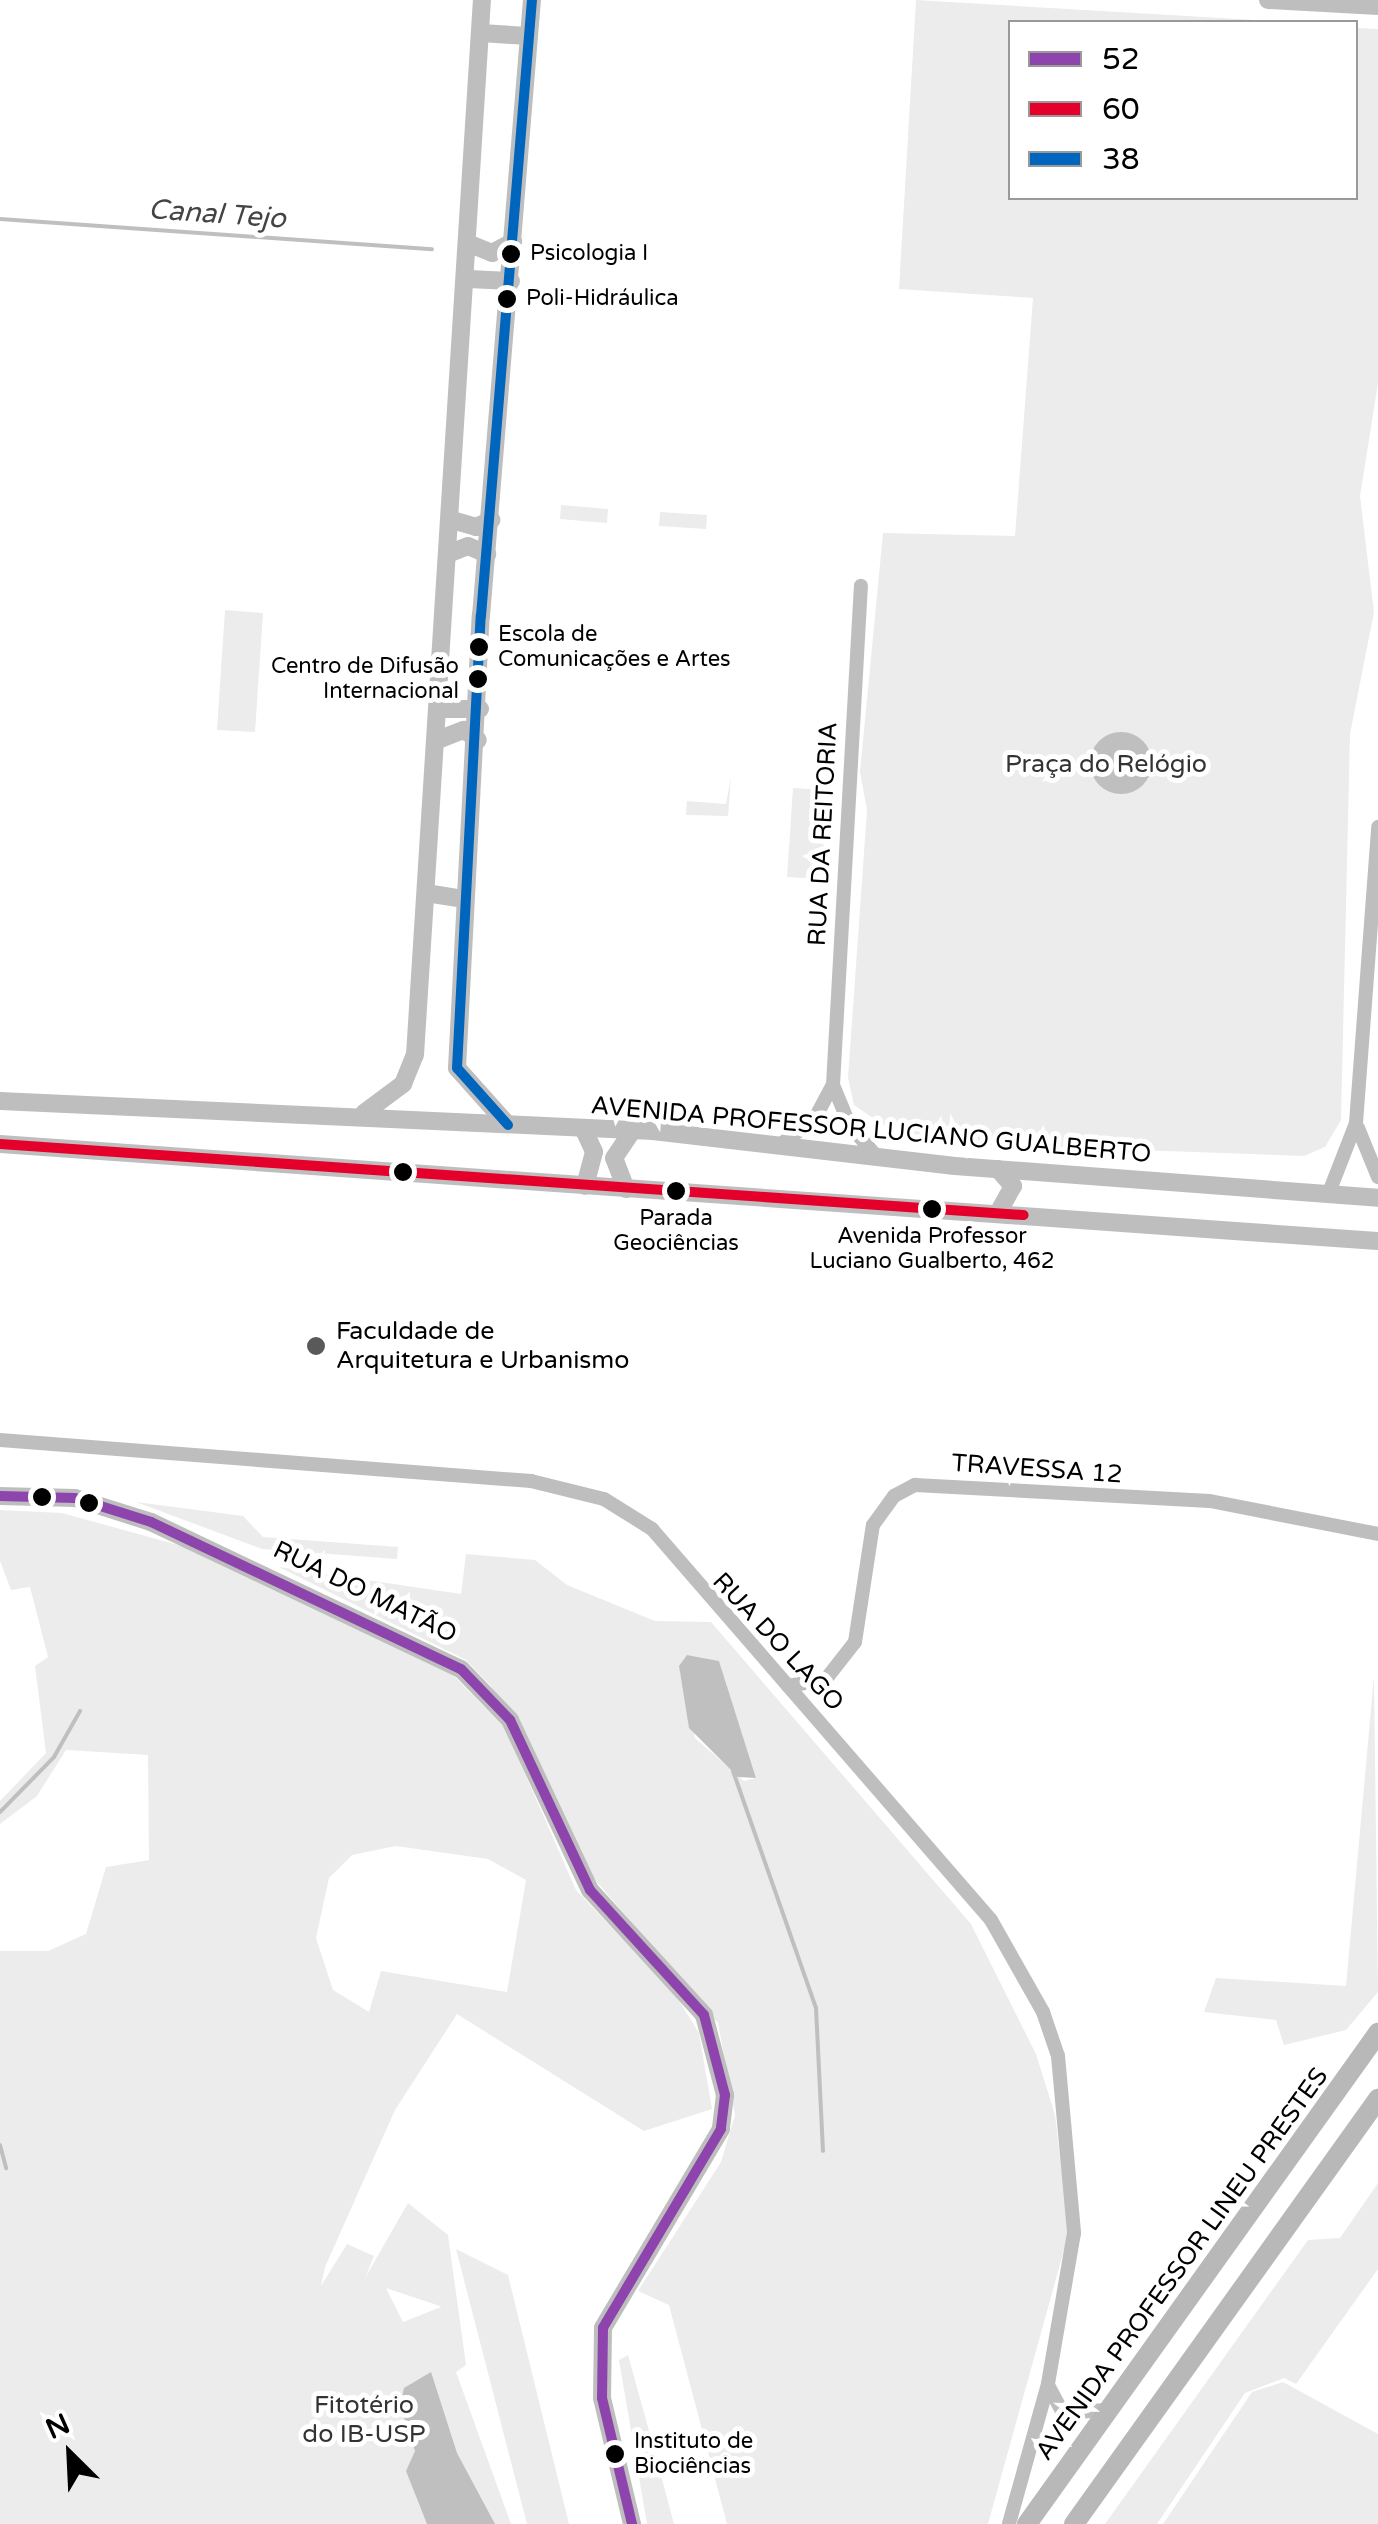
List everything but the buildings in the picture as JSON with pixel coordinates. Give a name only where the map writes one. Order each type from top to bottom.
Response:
[{"type":"main road","name":"AVENIDA PROFESSOR LINEU PRESTES","points":[[1026,2524],[1378,2033]]},
{"type":"main road","points":[[1074,2524],[1378,2099]]},
{"type":"main road","points":[[1152,2348],[1159,2366],[1184,2370]]},
{"type":"street","points":[[364,1113],[403,1084],[415,1055],[440,739],[482,0]]},
{"type":"street","points":[[508,1125],[457,1068],[486,554],[532,0]]},
{"type":"street","points":[[1268,0],[1378,6]]},
{"type":"street","points":[[481,33],[528,36]]},
{"type":"street","points":[[470,244],[492,253],[513,242]]},
{"type":"street","points":[[469,279],[511,281]]},
{"type":"street","points":[[452,520],[468,527],[491,520]]},
{"type":"street","points":[[450,553],[468,546],[486,554]]},
{"type":"street","name":"RUA DA REITORIA","points":[[862,586],[833,1085],[850,1126],[880,1159]]},
{"type":"street","points":[[440,709],[480,709]]},
{"type":"street","points":[[440,739],[464,730],[478,740]]},
{"type":"street","points":[[1328,1195],[1356,1122],[1372,1027],[1378,827]]},
{"type":"street","points":[[426,893],[465,899]]},
{"type":"street","points":[[781,1144],[814,1120],[833,1085]]},
{"type":"street","name":"AVENIDA PROFESSOR LUCIANO GUALBERTO","points":[[0,1101],[364,1113],[633,1130],[781,1144],[880,1159],[1378,1198]]},
{"type":"street","points":[[1356,1122],[1378,1177]]},
{"type":"street","points":[[583,1128],[594,1152],[585,1186]]},
{"type":"street","points":[[626,1188],[614,1158],[633,1130]]},
{"type":"street","points":[[0,1144],[1378,1241]]},
{"type":"street","points":[[998,1169],[1013,1193],[998,1213]]},
{"type":"street","points":[[1028,1216],[1022,1197],[1035,1172]]},
{"type":"street","name":"RUA DO LAGO","points":[[0,1440],[434,1468],[604,1499],[652,1529],[991,1920],[1043,2012],[1058,2056],[1074,2233],[1048,2384],[1009,2524]]},
{"type":"street","name":"TRAVESSA 12","points":[[816,1716],[826,1678],[859,1634],[873,1525],[894,1496],[915,1485],[1210,1501],[1378,1534]]},
{"type":"street","name":"RUA DO MATÃO","points":[[0,1496],[75,1498],[138,1517],[461,1669],[510,1720],[590,1890],[704,2015],[725,2096],[721,2129],[603,2328],[602,2398],[632,2524]]},
{"type":"street","points":[[788,1686],[826,1678]]},
{"type":"street","points":[[1048,2384],[1055,2405],[1074,2418],[1111,2406]]},
{"type":"green space","name":"Praça do Relógio","points":[[916,0],[1253,20],[1008,20],[1008,200],[1358,200],[1358,28],[1378,29],[1378,383],[1360,496],[1374,612],[1350,734],[1341,1120],[1325,1147],[1304,1156],[908,1142],[854,1105],[848,1078],[867,810],[860,772],[883,533],[1015,536],[1033,298],[899,289]]},
{"type":"green space","points":[[561,505],[608,509],[607,523],[560,519]]},
{"type":"green space","points":[[660,512],[707,515],[706,529],[659,526]]},
{"type":"green space","points":[[225,610],[263,613],[255,732],[217,730]]},
{"type":"green space","points":[[731,777],[728,816],[686,815],[687,801],[726,804]]},
{"type":"green space","points":[[793,788],[828,790],[822,879],[787,877]]},
{"type":"green space","points":[[136,1502],[243,1516],[263,1537],[398,1547],[397,1559],[262,1549]]},
{"type":"green space","name":"Fitotério do IB-USP","points":[[0,1510],[62,1513],[189,1548],[449,1671],[505,1728],[576,1890],[675,1994],[699,2033],[712,2109],[644,2131],[457,2014],[395,2110],[325,2267],[321,2286],[347,2244],[374,2256],[365,2278],[408,2203],[448,2235],[466,2365],[456,2372],[511,2524],[0,2524],[0,1951],[48,1951],[86,1934],[106,1867],[149,1860],[148,1755],[66,1750],[37,1796],[0,1824],[0,1801],[46,1753],[35,1666],[48,1657],[30,1587],[11,1590],[0,1561]],"holes":[[[396,1846],[488,1859],[526,1880],[507,1992],[381,1971],[369,2012],[333,1990],[316,1938],[329,1878],[352,1855]],[[386,2288],[440,2306],[441,2307],[403,2322]]]},
{"type":"green space","points":[[466,1554],[535,1560],[567,1585],[655,1621],[711,1622],[971,1924],[1036,2054],[1055,2115],[1069,2232],[988,2524],[727,2524],[669,2305],[638,2291],[721,2162],[735,2115],[718,2023],[585,1868],[533,1748],[491,1686],[466,1660],[279,1567],[461,1594]],"holes":[[[687,1655],[719,1661],[756,1778],[744,1781],[695,1738],[680,1674]]]},
{"type":"green space","points":[[1374,1676],[1378,1992],[1346,2030],[1284,2045],[1276,2020],[1204,2012],[1216,1978],[1346,1986]]},
{"type":"green space","points":[[1378,2183],[1378,2269],[1296,2384],[1284,2378],[1245,2393],[1157,2524],[1105,2524],[1308,2240],[1340,2238]]},
{"type":"green space","points":[[456,2249],[508,2275],[569,2524],[527,2524]]},
{"type":"green space","points":[[628,2355],[674,2524],[647,2524],[619,2360]]},
{"type":"green space","points":[[1283,2382],[1378,2434],[1378,2524],[1163,2524],[1252,2392]]},
{"type":"shaded area","points":[[1121,732],[1143,741],[1152,763],[1143,785],[1121,794],[1099,785],[1090,763],[1099,741]]},
{"type":"shaded area","points":[[687,1655],[719,1661],[756,1778],[738,1777],[689,1728],[679,1666]]},
{"type":"shaded area","points":[[431,2372],[457,2453],[495,2524],[427,2524],[406,2471],[415,2451],[400,2406],[404,2388]]},
{"type":"waterway","name":"Canal Tejo","points":[[0,219],[432,249]]},
{"type":"waterway","points":[[0,1812],[54,1757],[80,1711]]},
{"type":"waterway","points":[[733,1771],[816,2008],[823,2151]]},
{"type":"waterway","points":[[0,2145],[6,2168]]},
{"type":"transit line","name":"38","points":[[508,1125],[457,1068],[481,616],[532,0]]},
{"type":"transit line","name":"60","points":[[0,1144],[1024,1215]]},
{"type":"transit line","name":"52","points":[[0,1496],[75,1498],[151,1522],[461,1669],[510,1720],[590,1890],[704,2015],[725,2095],[721,2129],[603,2328],[602,2398],[632,2524]]},
{"type":"place","name":"Psicologia I","points":[[511,254]]},
{"type":"place","name":"Poli-Hidráulica","points":[[507,299]]},
{"type":"place","name":"Escola de Comunicações e Artes","points":[[479,647]]},
{"type":"place","name":"Centro de Difusão Internacional","points":[[478,679]]},
{"type":"place","name":"Parada Geociências","points":[[676,1191]]},
{"type":"place","name":"Avenida Professor Luciano Gualberto, 462","points":[[932,1209]]},
{"type":"place","name":"Faculdade de Arquitetura e Urbanismo","points":[[316,1346]]},
{"type":"place","name":"Instituto de Biociências","points":[[615,2454]]}]
